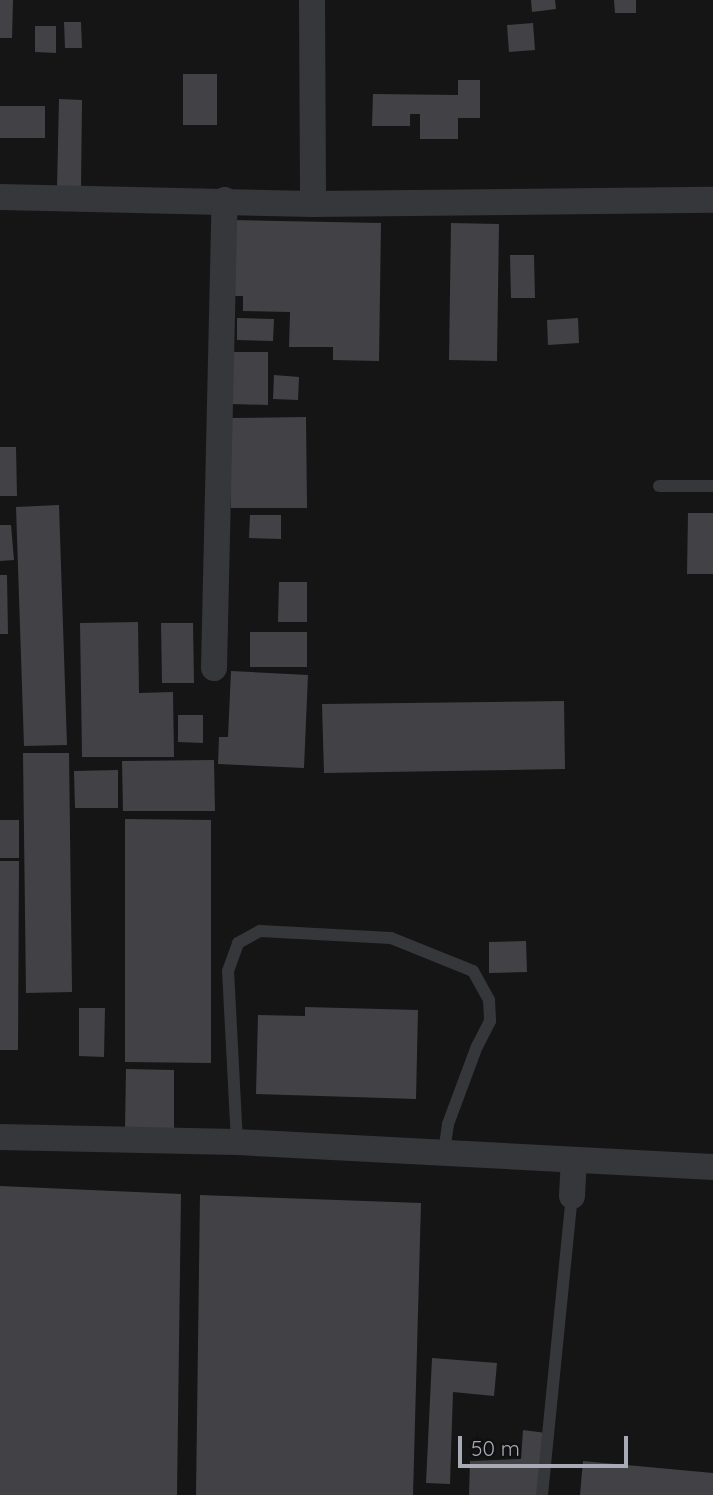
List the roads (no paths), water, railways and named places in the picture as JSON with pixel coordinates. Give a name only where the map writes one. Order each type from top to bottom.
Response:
[{"type":"street","points":[[312,0],[313,204]]},
{"type":"street","points":[[0,197],[313,204],[713,200]]},
{"type":"street","points":[[214,668],[225,200]]},
{"type":"street","points":[[0,1137],[237,1142],[713,1167]]},
{"type":"street","points":[[572,1196],[574,1161]]},
{"type":"lane","points":[[659,486],[713,486]]},
{"type":"lane","points":[[237,1142],[228,971],[238,943],[260,931],[391,938],[472,971],[489,1000],[490,1021],[477,1046],[448,1124],[444,1153]]},
{"type":"lane","points":[[542,1495],[572,1196]]}]
